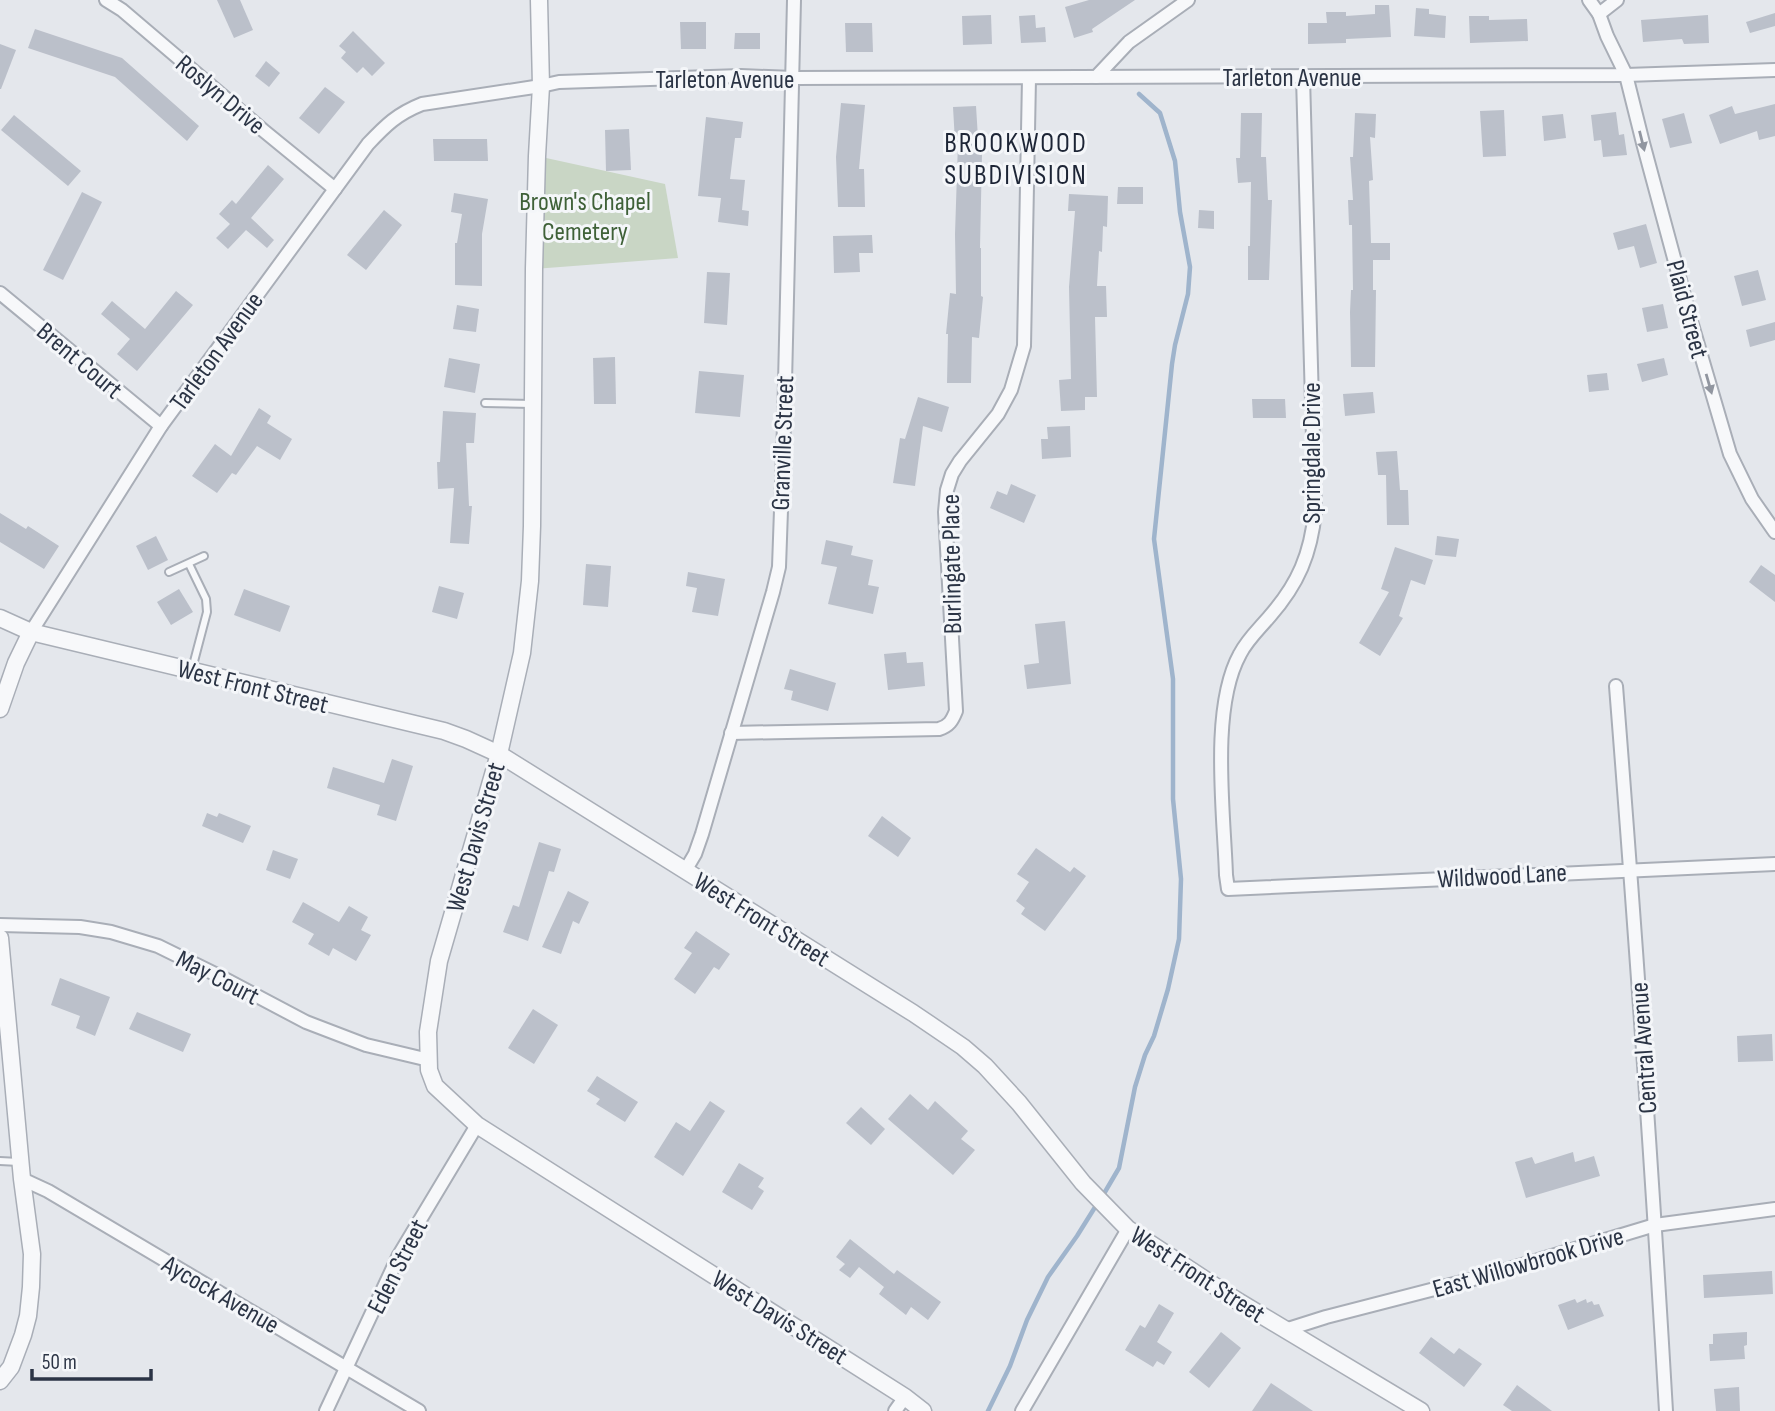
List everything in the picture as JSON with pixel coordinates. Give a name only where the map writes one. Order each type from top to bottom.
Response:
[{"type":"street","name":"Roslyn Drive","points":[[108,0],[335,189]]},
{"type":"street","name":"West Davis Street","points":[[539,0],[541,86],[534,269],[533,526],[530,582],[522,653],[499,754],[439,961],[428,1032],[429,1070],[435,1086],[477,1125],[905,1396],[923,1411]]},
{"type":"street","name":"Granville Street","points":[[685,871],[702,834],[779,567],[794,0]]},
{"type":"street","points":[[1096,77],[1129,42],[1188,0]]},
{"type":"street","name":"Plaid Street","points":[[1589,0],[1599,14],[1606,36],[1626,75],[1694,332],[1730,454],[1752,499],[1775,533]]},
{"type":"street","points":[[1599,14],[1617,0]]},
{"type":"street","name":"Tarleton Avenue","points":[[0,709],[16,663],[31,632],[161,426],[368,144],[403,111],[422,104],[559,82],[741,76],[1303,77],[1626,75],[1775,71]]},
{"type":"street","name":"Springdale Drive","points":[[1228,888],[1221,751],[1226,695],[1240,654],[1292,588],[1312,536],[1315,511],[1303,77]]},
{"type":"street","name":"Burlingate Place","points":[[731,733],[939,729],[952,721],[956,711],[945,512],[947,490],[951,474],[998,414],[1011,390],[1024,346],[1028,78]]},
{"type":"street","name":"Brent Court","points":[[0,293],[161,426]]},
{"type":"street","name":"West Front Street","points":[[0,618],[31,632],[444,732],[499,754],[963,1047],[999,1081],[1083,1183],[1128,1229],[1236,1300],[1421,1411]]},
{"type":"street","name":"Central Avenue","points":[[1616,686],[1631,869],[1666,1411]]},
{"type":"street","name":"Wildwood Lane","points":[[1228,888],[1775,864]]},
{"type":"street","name":"May Court","points":[[0,925],[80,927],[111,932],[158,946],[306,1022],[366,1045],[429,1060]]},
{"type":"street","points":[[0,938],[2,985],[32,1254],[28,1316],[18,1354],[12,1367],[0,1381]]},
{"type":"street","name":"Eden Street","points":[[326,1411],[399,1255],[477,1125]]},
{"type":"street","name":"Aycock Avenue","points":[[21,1170],[48,1191],[419,1411]]},
{"type":"street","name":"East Willowbrook Drive","points":[[1285,1330],[1489,1275],[1655,1225],[1775,1209]]},
{"type":"street","points":[[1023,1411],[1128,1229]]},
{"type":"street","points":[[895,1411],[905,1396]]},
{"type":"lane","points":[[485,403],[534,404]]},
{"type":"lane","points":[[169,572],[204,556]]},
{"type":"lane","points":[[188,564],[206,599],[207,612],[191,671]]},
{"type":"lane","points":[[0,1161],[21,1170]]},
{"type":"green space","name":"Brown's Chapel Cemetery","points":[[537,156],[665,184],[678,258],[534,269]]},
{"type":"building","points":[[217,0],[240,0],[253,30],[234,38]]},
{"type":"building","points":[[1089,0],[1135,0],[1092,29],[1093,32],[1074,38],[1065,7]]},
{"type":"building","points":[[1375,5],[1389,5],[1391,37],[1346,39],[1346,43],[1308,44],[1308,23],[1327,23],[1326,12],[1346,12],[1346,16],[1375,14]]},
{"type":"building","points":[[1416,8],[1429,9],[1429,14],[1446,16],[1445,38],[1414,36]]},
{"type":"building","points":[[1775,13],[1775,26],[1750,33],[1746,22]]},
{"type":"building","points":[[991,15],[992,44],[963,45],[962,16]]},
{"type":"building","points":[[1035,15],[1036,28],[1045,27],[1046,42],[1021,43],[1019,16]]},
{"type":"building","points":[[1708,15],[1709,43],[1684,44],[1682,39],[1643,42],[1641,20]]},
{"type":"building","points":[[1469,16],[1489,16],[1489,20],[1527,19],[1528,41],[1470,43]]},
{"type":"building","points":[[680,22],[706,22],[706,49],[681,49]]},
{"type":"building","points":[[845,23],[872,23],[873,52],[846,52]]},
{"type":"building","points":[[35,29],[122,58],[199,126],[187,141],[115,77],[28,48]]},
{"type":"building","points":[[353,31],[385,63],[372,76],[363,67],[357,73],[341,58],[346,52],[339,46]]},
{"type":"building","points":[[735,33],[760,33],[760,49],[734,49]]},
{"type":"building","points":[[0,44],[16,50],[1,89],[0,89]]},
{"type":"building","points":[[266,61],[280,73],[269,87],[255,76]]},
{"type":"building","points":[[325,87],[345,102],[319,134],[299,118]]},
{"type":"building","points":[[841,103],[865,105],[859,169],[864,169],[865,207],[838,207],[836,157]]},
{"type":"building","points":[[1775,104],[1775,136],[1759,140],[1757,131],[1720,144],[1709,115],[1732,106],[1735,114]]},
{"type":"building","points":[[976,106],[979,154],[982,154],[980,248],[983,297],[979,338],[972,337],[971,383],[947,383],[946,334],[950,293],[956,294],[958,142],[955,142],[953,107]]},
{"type":"building","points":[[1504,110],[1506,156],[1483,157],[1480,111]]},
{"type":"building","points":[[1616,112],[1619,135],[1624,134],[1627,155],[1603,157],[1601,140],[1594,141],[1591,115]]},
{"type":"building","points":[[1241,113],[1262,113],[1261,157],[1266,157],[1268,200],[1272,200],[1269,280],[1248,280],[1251,182],[1238,183],[1236,158],[1240,158]]},
{"type":"building","points":[[1355,113],[1376,114],[1375,138],[1370,137],[1373,180],[1369,181],[1371,243],[1390,243],[1390,260],[1373,260],[1373,290],[1376,290],[1375,367],[1351,367],[1352,225],[1349,225],[1348,200],[1353,200],[1350,157],[1353,157]]},
{"type":"building","points":[[1684,113],[1692,143],[1670,148],[1662,119]]},
{"type":"building","points":[[1563,114],[1566,138],[1544,141],[1542,116]]},
{"type":"building","points":[[14,115],[81,171],[68,186],[1,130]]},
{"type":"building","points":[[706,117],[743,122],[741,138],[735,138],[730,179],[745,180],[742,210],[749,211],[748,226],[718,222],[721,198],[698,196]]},
{"type":"building","points":[[629,129],[631,170],[606,171],[605,130]]},
{"type":"building","points":[[433,139],[487,139],[488,161],[434,161]]},
{"type":"building","points":[[268,165],[284,179],[251,218],[274,240],[267,248],[246,230],[228,249],[216,238],[230,224],[219,214],[232,200],[236,204]]},
{"type":"building","points":[[1118,187],[1143,187],[1143,204],[1117,204]]},
{"type":"building","points":[[82,192],[102,202],[63,280],[43,270]]},
{"type":"building","points":[[454,193],[488,199],[482,234],[482,286],[455,285],[455,243],[462,214],[451,212]]},
{"type":"building","points":[[1069,194],[1108,196],[1107,227],[1103,226],[1097,286],[1106,286],[1107,317],[1095,317],[1097,397],[1085,397],[1085,410],[1061,411],[1059,380],[1071,379],[1069,287],[1075,211],[1068,211]]},
{"type":"building","points":[[384,210],[402,225],[366,270],[347,255]]},
{"type":"building","points":[[1199,210],[1214,211],[1214,229],[1198,228]]},
{"type":"building","points":[[1646,224],[1657,263],[1640,268],[1634,246],[1618,250],[1613,233]]},
{"type":"building","points":[[872,235],[873,253],[859,253],[860,272],[834,273],[833,236]]},
{"type":"building","points":[[1758,270],[1766,300],[1742,306],[1734,276]]},
{"type":"building","points":[[707,272],[730,273],[727,325],[704,323]]},
{"type":"building","points":[[176,291],[193,305],[137,371],[117,354],[130,339],[101,314],[112,301],[145,329]]},
{"type":"building","points":[[1663,304],[1668,328],[1647,332],[1642,308]]},
{"type":"building","points":[[457,305],[479,309],[476,332],[453,329]]},
{"type":"building","points":[[1775,322],[1775,340],[1750,347],[1746,330]]},
{"type":"building","points":[[615,357],[616,404],[594,404],[593,358]]},
{"type":"building","points":[[449,358],[480,364],[475,393],[444,387]]},
{"type":"building","points":[[1664,358],[1668,375],[1642,382],[1637,364]]},
{"type":"building","points":[[699,371],[744,375],[740,417],[695,413]]},
{"type":"building","points":[[1607,373],[1609,390],[1589,392],[1587,375]]},
{"type":"building","points":[[1373,392],[1375,413],[1345,416],[1343,394]]},
{"type":"building","points":[[918,397],[949,407],[942,432],[923,426],[915,486],[893,483],[900,438],[905,439]]},
{"type":"building","points":[[1252,399],[1285,399],[1286,418],[1253,418]]},
{"type":"building","points":[[259,408],[271,416],[267,423],[292,439],[280,460],[257,446],[236,475],[232,473],[217,493],[192,476],[215,444],[231,456]]},
{"type":"building","points":[[443,411],[476,413],[474,443],[466,443],[469,506],[472,506],[469,544],[450,543],[454,488],[438,489],[437,462],[440,462]]},
{"type":"building","points":[[1070,426],[1071,457],[1042,459],[1041,439],[1048,439],[1047,427]]},
{"type":"building","points":[[1397,451],[1400,490],[1408,490],[1409,525],[1387,525],[1386,475],[1378,475],[1376,452]]},
{"type":"building","points":[[1011,484],[1036,495],[1024,523],[990,508],[997,491],[1007,495]]},
{"type":"building","points":[[0,513],[26,529],[28,526],[59,546],[44,569],[0,542]]},
{"type":"building","points":[[156,536],[168,560],[148,570],[136,546]]},
{"type":"building","points":[[1437,536],[1459,539],[1456,557],[1435,555]]},
{"type":"building","points":[[826,540],[853,546],[851,555],[873,560],[868,585],[879,587],[873,614],[828,604],[837,567],[821,564]]},
{"type":"building","points":[[1395,547],[1433,560],[1425,585],[1411,580],[1399,616],[1403,618],[1380,656],[1359,643],[1389,592],[1381,589]]},
{"type":"building","points":[[586,564],[611,566],[608,607],[583,605]]},
{"type":"building","points":[[1761,565],[1775,575],[1775,602],[1749,582]]},
{"type":"building","points":[[688,572],[725,579],[718,616],[692,612],[697,588],[686,586]]},
{"type":"building","points":[[439,586],[464,593],[457,619],[432,612]]},
{"type":"building","points":[[179,589],[193,612],[171,625],[157,602]]},
{"type":"building","points":[[244,589],[290,606],[280,632],[234,615]]},
{"type":"building","points":[[1065,621],[1071,684],[1027,689],[1024,665],[1039,663],[1035,624]]},
{"type":"building","points":[[906,652],[907,663],[923,662],[925,686],[888,690],[884,654]]},
{"type":"building","points":[[790,669],[836,683],[828,711],[791,700],[793,691],[784,689]]},
{"type":"building","points":[[392,759],[413,766],[396,821],[377,815],[380,805],[327,788],[333,767],[384,783]]},
{"type":"building","points":[[207,813],[217,817],[219,813],[251,826],[243,843],[202,826]]},
{"type":"building","points":[[882,816],[911,838],[898,857],[868,836]]},
{"type":"building","points":[[539,842],[561,849],[554,872],[549,871],[528,941],[503,932],[513,905],[519,907]]},
{"type":"building","points":[[1036,848],[1070,872],[1074,867],[1086,876],[1045,931],[1021,914],[1025,908],[1016,901],[1029,882],[1017,874]]},
{"type":"building","points":[[273,850],[298,859],[290,879],[266,870]]},
{"type":"building","points":[[568,891],[589,902],[579,924],[573,921],[561,954],[542,947]]},
{"type":"building","points":[[303,902],[339,922],[349,906],[368,917],[361,930],[371,935],[356,961],[333,948],[329,956],[308,944],[314,934],[292,922]]},
{"type":"building","points":[[696,931],[730,954],[719,970],[714,967],[695,994],[674,979],[692,953],[684,948]]},
{"type":"building","points":[[60,978],[110,997],[95,1036],[76,1028],[80,1016],[51,1005]]},
{"type":"building","points":[[533,1009],[558,1025],[534,1064],[508,1048]]},
{"type":"building","points":[[137,1012],[191,1034],[183,1052],[129,1029]]},
{"type":"building","points":[[1772,1034],[1773,1061],[1738,1062],[1737,1036]]},
{"type":"building","points":[[597,1076],[638,1102],[625,1122],[596,1104],[600,1099],[587,1091]]},
{"type":"building","points":[[910,1094],[928,1110],[935,1101],[968,1131],[961,1139],[975,1150],[953,1175],[888,1119]]},
{"type":"building","points":[[710,1101],[725,1111],[683,1176],[654,1157],[676,1122],[690,1131]]},
{"type":"building","points":[[861,1107],[885,1129],[871,1145],[846,1123]]},
{"type":"building","points":[[1573,1152],[1575,1162],[1594,1156],[1600,1176],[1526,1198],[1515,1162],[1532,1157],[1535,1164]]},
{"type":"building","points":[[739,1163],[764,1178],[758,1187],[764,1191],[752,1210],[722,1192]]},
{"type":"building","points":[[850,1239],[894,1274],[897,1270],[941,1302],[928,1320],[911,1307],[906,1315],[879,1294],[884,1287],[859,1267],[850,1278],[839,1270],[845,1264],[836,1257]]},
{"type":"building","points":[[1772,1271],[1773,1294],[1704,1298],[1703,1275]]},
{"type":"building","points":[[1575,1299],[1577,1303],[1586,1299],[1587,1303],[1592,1301],[1594,1305],[1599,1304],[1604,1316],[1568,1330],[1558,1305]]},
{"type":"building","points":[[1159,1304],[1174,1313],[1157,1342],[1172,1352],[1164,1365],[1157,1361],[1153,1367],[1125,1350],[1140,1325],[1145,1328]]},
{"type":"building","points":[[1221,1332],[1241,1348],[1209,1388],[1189,1372]]},
{"type":"building","points":[[1747,1332],[1745,1359],[1710,1361],[1709,1344],[1713,1344],[1713,1334]]},
{"type":"building","points":[[1431,1337],[1454,1354],[1459,1348],[1482,1364],[1464,1387],[1419,1353]]},
{"type":"building","points":[[1271,1383],[1313,1411],[1252,1411]]},
{"type":"building","points":[[1517,1385],[1552,1411],[1512,1411],[1503,1405]]},
{"type":"building","points":[[1739,1387],[1740,1411],[1716,1411],[1714,1389]]},
{"type":"waterway","points":[[1102,1197],[1119,1168],[1135,1087],[1168,989],[1179,939],[1181,879],[1173,799],[1173,679],[1154,539],[1172,364],[1188,294],[1190,267],[1180,212],[1175,161],[1160,113],[1139,94]]},
{"type":"waterway","points":[[988,1411],[1048,1277],[1097,1204]]},
{"type":"district","name":"BROOKWOOD SUBDIVISION","points":[[1016,158]]}]
